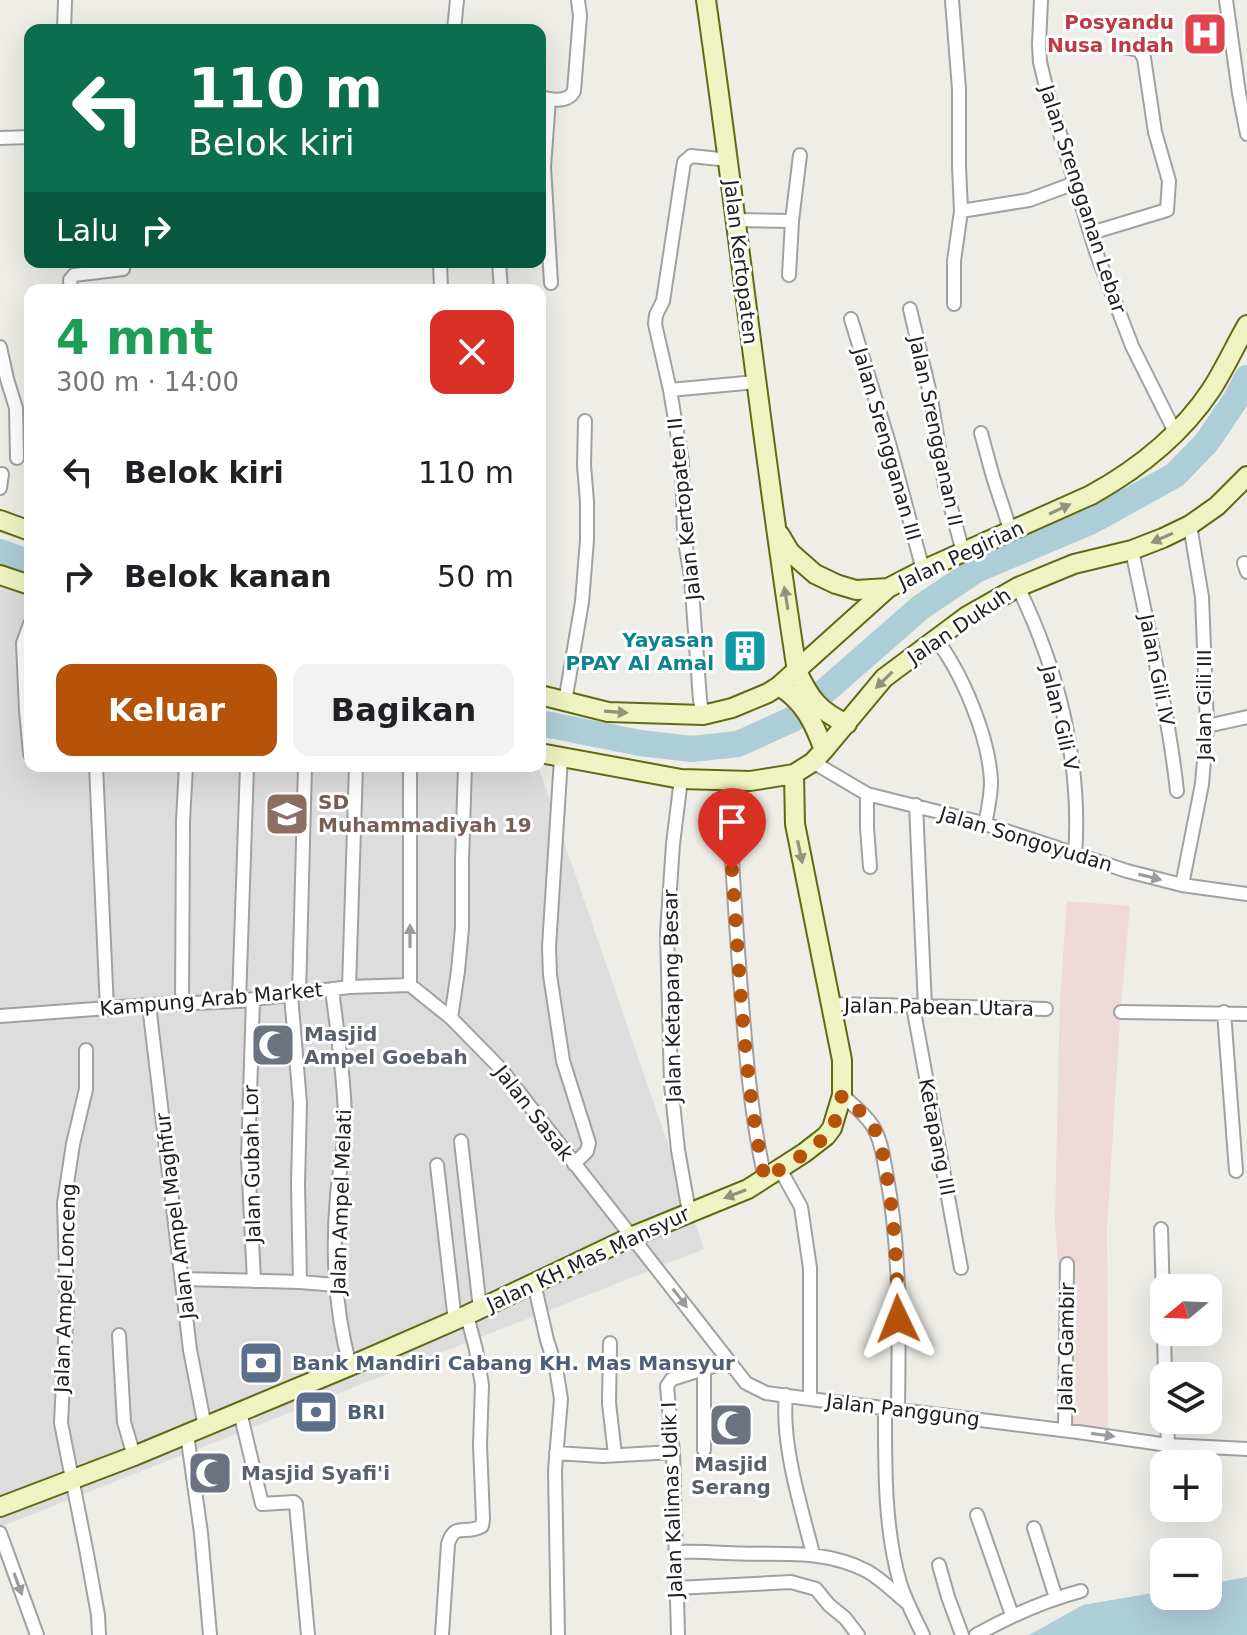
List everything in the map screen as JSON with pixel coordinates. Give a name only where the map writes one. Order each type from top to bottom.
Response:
[{"type":"street","points":[[64,24],[65,0]]},
{"type":"street","points":[[455,24],[457,0]]},
{"type":"street","points":[[546,98],[565,99],[574,91],[580,16],[578,0]]},
{"type":"street","name":"Jalan Kertopaten","points":[[706,0],[729,160],[794,685]]},
{"type":"street","points":[[952,0],[959,89],[961,211],[954,261],[954,304]]},
{"type":"street","name":"Jalan Srengganan Lebar","points":[[1041,0],[1040,62],[1096,252],[1132,346],[1176,434]]},
{"type":"street","points":[[1226,0],[1247,134]]},
{"type":"street","points":[[1091,233],[1167,210],[1169,181],[1155,132],[1144,58],[1139,50],[1117,46]]},
{"type":"street","points":[[0,138],[24,137]]},
{"type":"street","points":[[789,275],[800,155]]},
{"type":"street","points":[[670,390],[655,319],[663,301],[684,162],[691,156],[729,160]]},
{"type":"street","points":[[961,211],[1029,200],[1075,183]]},
{"type":"street","points":[[546,200],[551,283]]},
{"type":"street","points":[[736,220],[792,221]]},
{"type":"street","points":[[71,284],[89,272],[123,269]]},
{"type":"street","name":"Jalan Srengganan II","points":[[910,309],[927,376],[945,486],[963,552]]},
{"type":"street","name":"Jalan Srengganan III","points":[[851,319],[923,570]]},
{"type":"street","name":"Jalan Pegirian","points":[[546,697],[608,712],[703,715],[732,708],[794,685],[888,588],[1091,495],[1115,482],[1176,434],[1211,391],[1247,325]]},
{"type":"street","points":[[0,347],[16,408],[17,458]]},
{"type":"street","name":"Jalan Kertopaten II","points":[[703,715],[691,577],[684,536],[682,462],[670,390],[756,382]]},
{"type":"street","points":[[565,702],[582,602],[587,540],[585,421]]},
{"type":"street","points":[[981,433],[1011,532]]},
{"type":"street","points":[[0,488],[2,474]]},
{"type":"street","name":"Jalan Dukuh","points":[[794,774],[818,756],[884,678],[967,616],[1018,587],[1074,564],[1132,550],[1190,525],[1246,480]]},
{"type":"street","points":[[0,520],[24,529]]},
{"type":"street","name":"Jalan Kertopaten","points":[[774,525],[790,552],[815,574],[856,590],[888,588]]},
{"type":"street","name":"Jalan Gili III","points":[[1182,885],[1202,784],[1207,726],[1202,597],[1190,525]]},
{"type":"street","name":"Jalan Gili IV","points":[[1132,550],[1152,639],[1177,791]]},
{"type":"street","points":[[0,575],[24,583]]},
{"type":"street","name":"Jalan Gili V","points":[[1018,587],[1053,677],[1074,765],[1075,855]]},
{"type":"street","points":[[935,638],[948,654],[959,676],[984,743],[991,780],[985,824]]},
{"type":"street","points":[[24,640],[24,665]]},
{"type":"street","points":[[794,685],[817,714],[847,724]]},
{"type":"street","points":[[817,714],[818,756]]},
{"type":"street","points":[[1207,726],[1247,717]]},
{"type":"street","points":[[546,754],[681,779],[768,780],[794,774]]},
{"type":"street","name":"Jalan Songoyudan","points":[[818,756],[867,794],[985,824],[1075,855],[1182,885],[1247,894]]},
{"type":"street","points":[[561,758],[549,962],[563,1061],[589,1143],[587,1151],[574,1164]]},
{"type":"street","points":[[96,772],[107,1009]]},
{"type":"street","points":[[182,1003],[186,772]]},
{"type":"street","points":[[239,1001],[247,772]]},
{"type":"street","points":[[300,1282],[300,1103],[295,995],[305,772]]},
{"type":"street","points":[[349,987],[356,772]]},
{"type":"street","points":[[410,772],[410,985]]},
{"type":"street","points":[[451,1018],[462,928],[465,772]]},
{"type":"street","name":"Jalan KH Mas Mansyur","points":[[1,1501],[73,1480],[134,1456],[467,1315],[633,1236],[748,1189],[826,1136],[835,1121],[842,1095],[842,1060],[795,824],[794,774]]},
{"type":"street","name":"Jalan Ketapang Besar","points":[[681,779],[667,933],[671,1084],[689,1212]]},
{"type":"street","points":[[729,781],[730,842],[755,1136],[772,1174],[801,1207],[810,1268],[810,1399]]},
{"type":"street","points":[[867,794],[870,867]]},
{"type":"street","name":"Ketapang III","points":[[916,805],[919,1006],[961,1268]]},
{"type":"street","name":"Jalan Sasak","points":[[410,985],[451,1018],[500,1068],[633,1236]]},
{"type":"street","name":"Kampung Arab Market","points":[[6,1016],[239,1001],[349,987],[410,985]]},
{"type":"street","name":"Jalan Ampel Melati","points":[[332,989],[345,1117],[337,1197],[336,1285],[338,1311],[350,1366]]},
{"type":"street","name":"Jalan Gubah Lor","points":[[253,999],[248,1158],[254,1281]]},
{"type":"street","name":"Jalan Pabean Utara","points":[[831,1004],[1046,1009]]},
{"type":"street","name":"Jalan Ampel Maghfur","points":[[149,1005],[190,1350],[210,1635]]},
{"type":"street","points":[[1121,1012],[1247,1014]]},
{"type":"street","points":[[1224,1012],[1236,1171]]},
{"type":"street","name":"Jalan Ampel Lonceng","points":[[86,1050],[86,1089],[64,1203],[67,1302],[61,1423],[98,1615],[99,1635]]},
{"type":"street","points":[[842,1095],[873,1126],[882,1147],[890,1191],[898,1291],[898,1409]]},
{"type":"street","points":[[461,1141],[467,1315]]},
{"type":"street","points":[[437,1165],[482,1385],[482,1526],[451,1534],[442,1635]]},
{"type":"street","points":[[1161,1229],[1162,1274]]},
{"type":"street","name":"Jalan Panggung","points":[[633,1236],[746,1383],[766,1393],[1168,1445],[1247,1449]]},
{"type":"street","name":"Jalan Gambir","points":[[1065,1430],[1067,1264]]},
{"type":"street","points":[[183,1279],[336,1285]]},
{"type":"street","points":[[534,1283],[559,1382],[561,1409],[556,1453],[558,1635]]},
{"type":"street","points":[[119,1335],[124,1422],[134,1456]]},
{"type":"street","points":[[610,1343],[609,1403],[615,1455]]},
{"type":"street","name":"Jalan Kalimas Udik I","points":[[678,1635],[673,1452],[667,1386],[672,1379],[729,1361]]},
{"type":"street","points":[[704,1369],[704,1450]]},
{"type":"street","points":[[786,1395],[788,1442],[813,1554]]},
{"type":"street","points":[[885,1408],[887,1502],[896,1567],[906,1602],[923,1635]]},
{"type":"street","points":[[240,1412],[261,1503],[296,1504],[308,1635]]},
{"type":"street","points":[[1168,1434],[1168,1445]]},
{"type":"street","points":[[556,1453],[615,1455],[673,1452]]},
{"type":"street","points":[[977,1515],[1012,1615]]},
{"type":"street","points":[[1034,1528],[1056,1598]]},
{"type":"street","points":[[0,1533],[37,1635]]},
{"type":"street","points":[[676,1552],[813,1554],[864,1569],[906,1602]]},
{"type":"street","points":[[939,1565],[962,1635]]},
{"type":"street","points":[[676,1588],[791,1582],[816,1589],[858,1635]]},
{"type":"street","points":[[976,1635],[1012,1615],[1081,1591]]},
{"type":"shaded area","points":[[0,552],[24,559],[24,772],[540,772],[704,1249],[0,1527]]},
{"type":"shaded area","points":[[1067,901],[1130,906],[1107,1227],[1108,1428],[1068,1425],[1055,1220],[1060,999]]},
{"type":"water","points":[[1247,1577],[1247,1635],[1029,1635],[1083,1605],[1150,1593],[1150,1610],[1222,1610],[1222,1581]]},
{"type":"waterway","points":[[546,724],[640,743],[692,749],[738,744],[793,719],[921,607],[976,570],[1092,521],[1175,475],[1207,442],[1247,378]]},
{"type":"waterway","points":[[0,552],[24,561]]},
{"type":"place","name":"Posyandu Nusa Indah","points":[[1205,34]]},
{"type":"place","name":"Yayasan PPAY Al Amal","points":[[745,651]]},
{"type":"place","name":"SD Muhammadiyah 19","points":[[287,814]]},
{"type":"place","name":"Masjid Ampel Goebah","points":[[273,1045]]},
{"type":"place","name":"Bank Mandiri Cabang KH. Mas Mansyur","points":[[261,1363]]},
{"type":"place","name":"BRI","points":[[316,1412]]},
{"type":"place","name":"Masjid Serang","points":[[731,1425]]},
{"type":"place","name":"Masjid Syafi'i","points":[[210,1473]]},
{"type":"route","points":[[732,870],[747,1065],[755,1136],[765,1179],[826,1136],[835,1121],[842,1095],[860,1112],[873,1126],[882,1147],[894,1233],[898,1319]]}]
